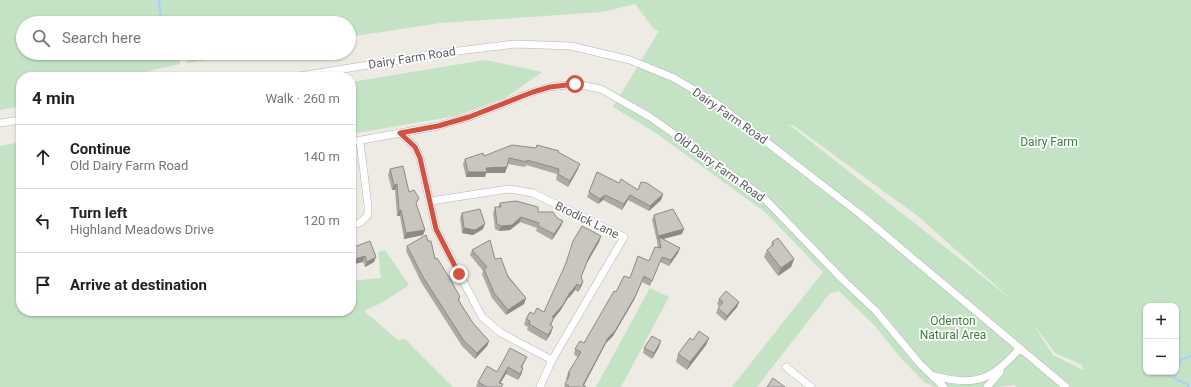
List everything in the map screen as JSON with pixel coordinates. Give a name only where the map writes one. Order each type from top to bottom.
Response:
[{"type":"street","name":"Dairy Farm Road","points":[[325,72],[442,53],[514,44],[571,46],[630,60],[674,78],[716,103],[860,214],[1066,387]]},
{"type":"street","name":"Old Dairy Farm Road","points":[[356,141],[438,126],[469,117],[533,92],[550,87],[575,84],[601,89],[650,117],[762,196],[842,279],[875,310],[932,376],[944,387]]},
{"type":"street","points":[[0,123],[16,121]]},
{"type":"street","points":[[400,133],[407,138],[418,153],[431,201],[436,229],[482,317],[501,333],[552,360]]},
{"type":"street","points":[[356,224],[368,216],[360,141]]},
{"type":"street","name":"Brodick Lane","points":[[431,201],[509,190],[533,193],[624,237],[552,360],[540,387]]},
{"type":"street","points":[[988,387],[1020,348]]},
{"type":"street","points":[[786,367],[811,387]]},
{"type":"street","points":[[932,376],[964,383],[984,379],[1002,369]]},
{"type":"green space","name":"Dairy Farm","points":[[0,0],[1191,0],[1191,387],[1015,387],[1017,385],[998,387],[934,387],[924,382],[900,357],[874,325],[839,291],[830,293],[757,387],[732,387],[823,272],[765,212],[656,133],[613,107],[659,31],[654,29],[635,4],[602,12],[440,23],[356,36],[356,16],[16,16],[16,60],[179,60],[180,64],[145,72],[16,72],[16,107],[0,110]],"holes":[[[793,125],[919,217],[1011,299],[791,126],[786,126]],[[1031,321],[1055,353],[1082,365],[1083,370],[1053,355]]]},
{"type":"green space","points":[[187,60],[206,60],[187,63]]},
{"type":"green space","points":[[485,60],[542,72],[505,98],[456,116],[356,133],[356,81]]},
{"type":"green space","points":[[16,143],[16,316],[356,316],[356,280],[381,278],[378,252],[385,250],[409,285],[383,302],[364,311],[398,340],[405,339],[453,387],[0,387],[0,146]]},
{"type":"green space","points":[[650,288],[669,297],[621,387],[596,387]]},
{"type":"building","points":[[512,145],[536,148],[537,145],[559,151],[558,152],[580,164],[570,181],[558,174],[559,169],[527,160],[527,162],[509,158],[507,167],[486,168],[487,172],[468,172],[465,159],[483,153],[484,156]]},
{"type":"building","points":[[403,166],[409,192],[414,190],[419,198],[416,203],[425,230],[406,233],[401,210],[399,211],[397,184],[394,185],[390,169]]},
{"type":"building","points":[[597,172],[619,183],[621,179],[638,190],[641,182],[647,183],[663,194],[650,206],[630,195],[624,204],[605,195],[600,199],[589,192]]},
{"type":"building","points":[[516,201],[538,207],[538,212],[553,212],[557,218],[563,221],[554,234],[538,226],[539,223],[521,217],[512,225],[501,226],[497,224],[495,207],[501,207],[500,203]]},
{"type":"building","points":[[480,209],[485,224],[475,230],[464,228],[462,213]]},
{"type":"building","points":[[673,209],[684,229],[658,236],[654,215]]},
{"type":"building","points":[[582,226],[601,236],[589,257],[581,277],[583,282],[580,286],[577,284],[570,292],[563,305],[552,317],[554,318],[550,325],[553,327],[548,335],[529,324],[530,321],[526,319],[530,312],[534,314],[537,308],[544,312],[566,263],[573,241]]},
{"type":"building","points":[[426,235],[428,241],[431,241],[435,259],[437,258],[449,277],[460,297],[458,299],[462,306],[473,323],[489,341],[477,353],[464,341],[423,277],[407,246]]},
{"type":"building","points":[[659,237],[680,248],[671,260],[662,257],[652,281],[644,276],[636,295],[615,331],[608,338],[583,385],[586,387],[568,387],[569,386],[565,384],[570,374],[568,373],[581,352],[575,349],[580,341],[584,343],[614,291],[616,292],[624,276],[630,278],[638,256],[649,261],[655,247],[661,248]]},
{"type":"building","points":[[778,238],[794,259],[781,268],[767,250],[774,244],[772,242]]},
{"type":"building","points":[[490,240],[495,259],[501,258],[508,277],[526,298],[508,310],[494,293],[484,269],[487,267],[472,250]]},
{"type":"building","points":[[370,241],[376,257],[367,262],[365,256],[356,259],[356,246]]},
{"type":"building","points":[[726,291],[739,302],[727,316],[718,308],[723,302],[719,299]]},
{"type":"building","points":[[699,331],[709,338],[690,362],[678,354],[690,338],[693,340]]},
{"type":"building","points":[[652,336],[661,341],[654,353],[644,348]]},
{"type":"building","points":[[510,348],[527,357],[521,367],[523,368],[520,374],[508,367],[499,383],[503,384],[501,387],[487,387],[478,382],[487,366],[497,372]]},
{"type":"building","points":[[773,378],[785,387],[767,387]]},
{"type":"waterway","points":[[159,0],[161,16]]},
{"type":"waterway","points":[[1179,363],[1182,359],[1191,356]]},
{"type":"waterway","points":[[1174,375],[1174,378],[1188,385],[1188,387]]},
{"type":"route","points":[[459,274],[436,229],[431,201],[420,158],[415,147],[400,133],[438,126],[469,117],[533,92],[550,87],[575,84]]},
{"type":"park label","name":"Odenton Natural Area","points":[[953,328]]}]
